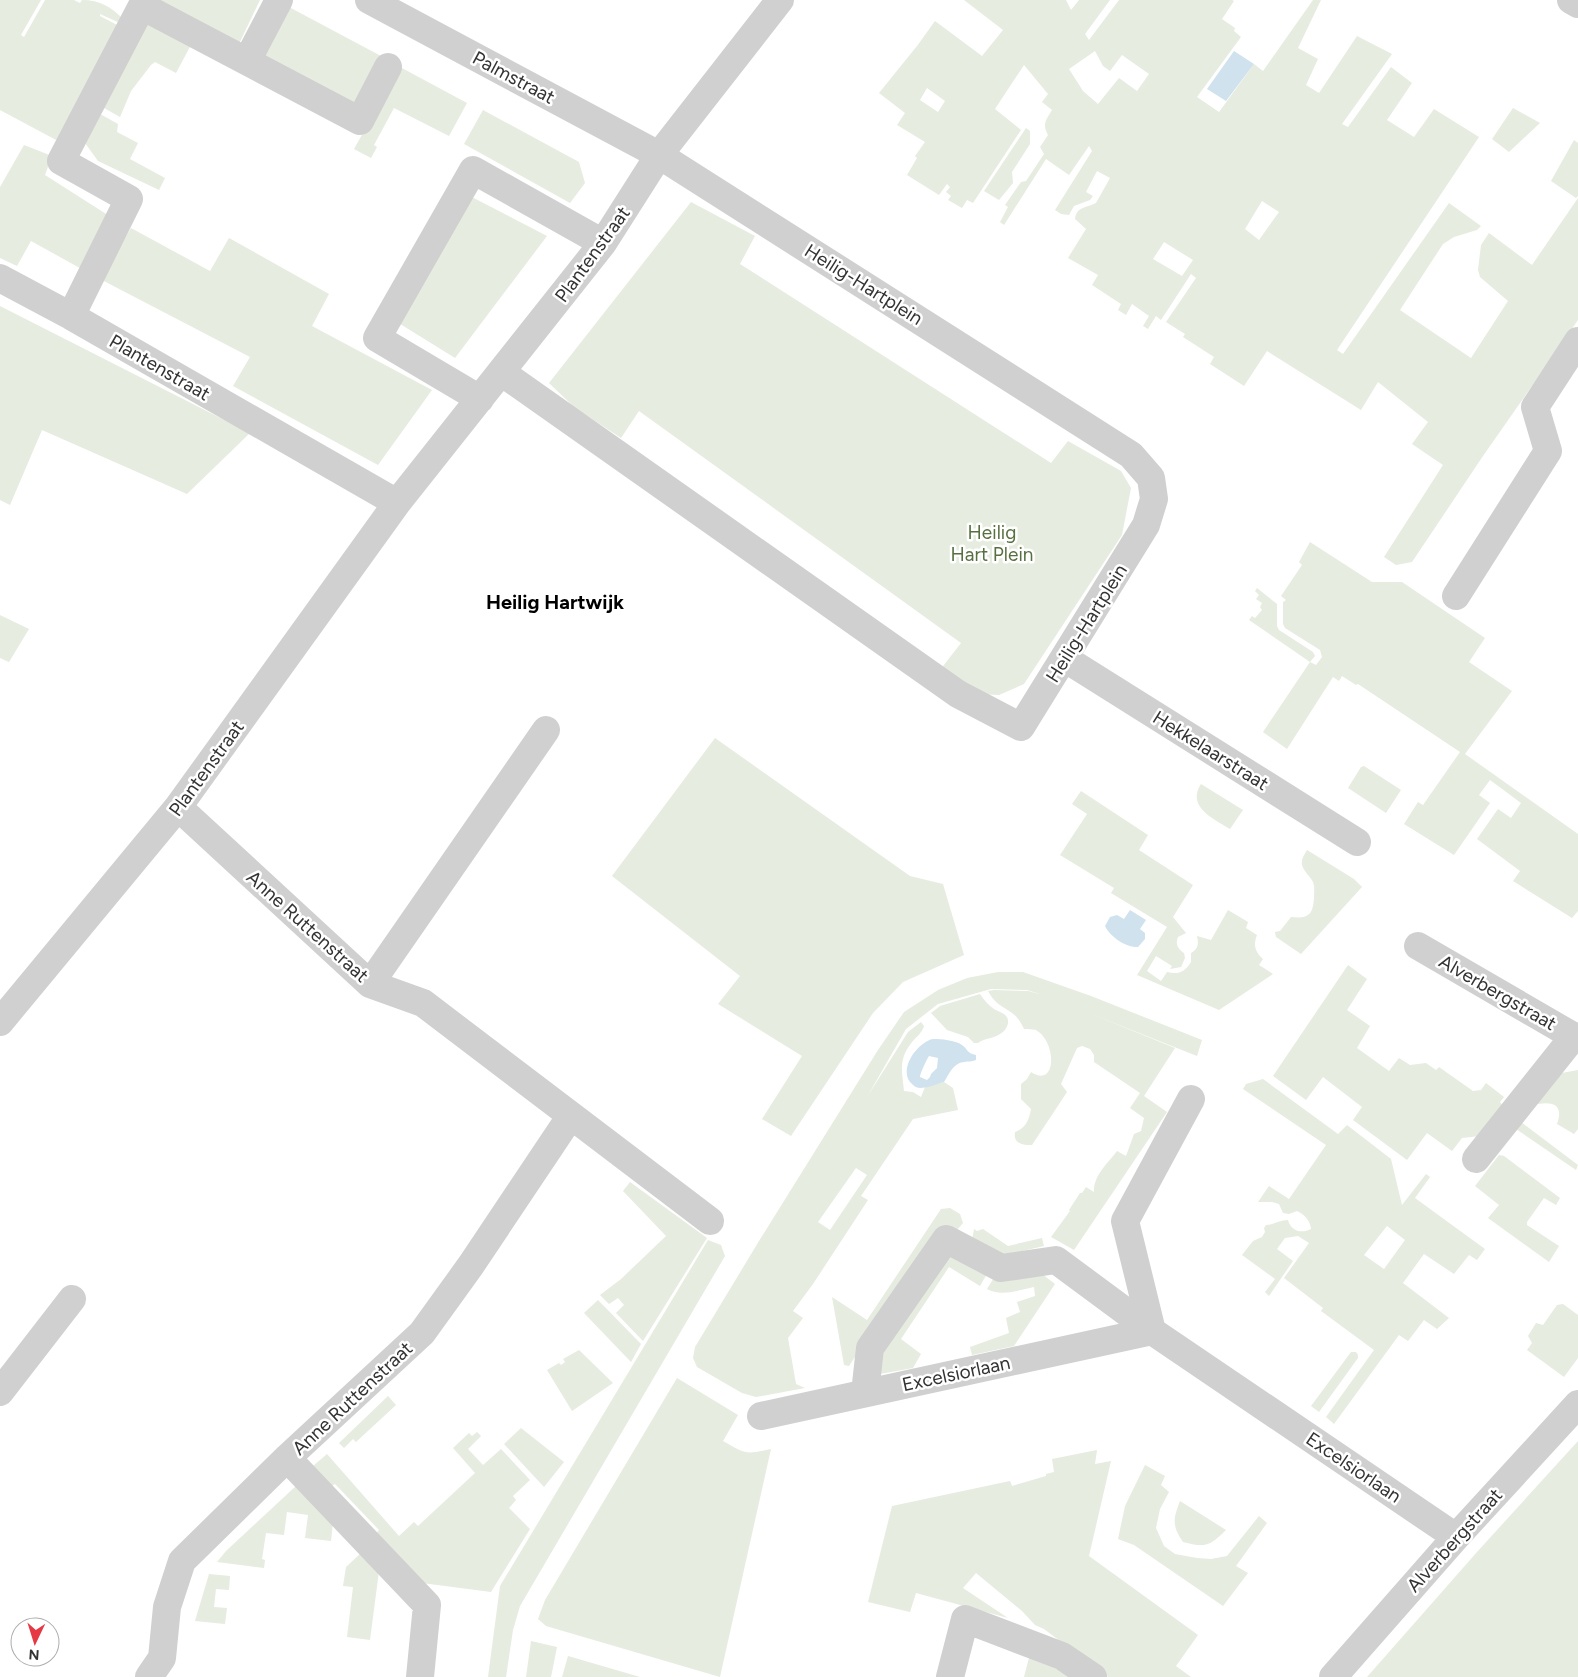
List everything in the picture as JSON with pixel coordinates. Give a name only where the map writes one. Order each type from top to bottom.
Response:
[{"type":"street","points":[[247,61],[279,0]]},
{"type":"street","name":"Palmstraat","points":[[369,0],[659,155]]},
{"type":"street","name":"Plantenstraat","points":[[0,1022],[178,807],[397,503],[603,244],[659,155],[780,0]]},
{"type":"street","points":[[1571,0],[1578,4]]},
{"type":"street","points":[[71,316],[130,199],[61,160],[144,3],[247,61],[360,121],[388,67]]},
{"type":"street","name":"Heilig-Hartplein","points":[[501,372],[958,694],[1021,726],[1146,525],[1154,499],[1150,478],[1131,455],[659,155]]},
{"type":"street","points":[[480,398],[377,338],[473,170],[603,244]]},
{"type":"street","name":"Plantenstraat","points":[[0,278],[71,316],[397,503]]},
{"type":"street","points":[[1456,596],[1548,451],[1535,406],[1578,341]]},
{"type":"street","name":"Hekkelaarstraat","points":[[1064,658],[1357,842]]},
{"type":"street","points":[[370,984],[546,730]]},
{"type":"street","name":"Anne Ruttenstraat","points":[[178,807],[370,984],[423,1003],[570,1117],[710,1221]]},
{"type":"street","name":"Alverbergstraat","points":[[1418,946],[1576,1038]]},
{"type":"street","points":[[1476,1159],[1576,1038]]},
{"type":"street","points":[[1152,1331],[1125,1221],[1191,1098]]},
{"type":"street","name":"Anne Ruttenstraat","points":[[149,1677],[162,1658],[167,1607],[182,1561],[287,1458],[422,1332],[471,1265],[570,1117]]},
{"type":"street","points":[[865,1393],[870,1348],[946,1239],[1001,1268],[1056,1260],[1152,1331]]},
{"type":"street","points":[[0,1392],[72,1299]]},
{"type":"street","name":"Excelsiorlaan","points":[[761,1416],[1152,1331],[1456,1537]]},
{"type":"street","name":"Alverbergstraat","points":[[1333,1677],[1456,1537],[1578,1404]]},
{"type":"street","points":[[287,1458],[427,1605],[420,1677]]},
{"type":"street","points":[[950,1677],[966,1619],[1062,1656],[1093,1677]]},
{"type":"green space","points":[[0,0],[41,0],[21,35],[24,37],[45,0],[74,0],[80,3],[82,0],[94,1],[115,11],[124,20],[122,24],[100,14],[100,16],[121,27],[58,141],[0,110]]},
{"type":"green space","points":[[155,0],[260,0],[238,46]]},
{"type":"green space","points":[[964,0],[1066,0],[1071,10],[1079,0],[1110,0],[1085,34],[1089,40],[1119,0],[1232,0],[1234,1],[1222,19],[1235,28],[1234,31],[1241,37],[1197,97],[1219,112],[1254,64],[1263,71],[1313,0],[1321,0],[1298,48],[1318,59],[1306,85],[1319,93],[1357,36],[1392,54],[1342,124],[1348,127],[1391,67],[1412,83],[1387,120],[1414,137],[1434,109],[1479,137],[1337,350],[1343,354],[1449,203],[1481,226],[1477,230],[1454,237],[1443,244],[1400,310],[1471,358],[1508,301],[1480,277],[1478,270],[1481,245],[1489,233],[1532,265],[1578,198],[1578,320],[1412,562],[1396,565],[1384,557],[1443,465],[1412,444],[1428,422],[1378,382],[1361,410],[1267,351],[1244,386],[1210,364],[1214,357],[1183,337],[1185,334],[1166,322],[1196,278],[1191,274],[1161,320],[1156,316],[1148,329],[1143,326],[1149,316],[1132,304],[1126,315],[1118,310],[1121,304],[1092,285],[1098,275],[1068,258],[1086,229],[1075,219],[1076,215],[1083,208],[1096,203],[1110,178],[1097,171],[1086,192],[1093,196],[1090,200],[1074,206],[1069,215],[1061,214],[1055,210],[1092,151],[1089,146],[1069,175],[1046,159],[1004,225],[1000,222],[1008,207],[1005,205],[1021,182],[1026,181],[1044,154],[1040,147],[1048,135],[1045,125],[1052,110],[1042,102],[1048,94],[1024,65],[995,109],[1021,130],[973,203],[967,200],[962,208],[948,200],[951,196],[946,192],[950,187],[947,184],[939,195],[907,175],[917,158],[915,156],[925,142],[897,125],[905,113],[879,93],[935,21],[982,56],[1003,30]],"holes":[[[1095,51],[1103,66],[1110,71],[1122,55],[1149,74],[1137,91],[1119,78],[1098,104],[1083,91],[1069,69]],[[927,88],[945,101],[938,112],[920,100]],[[1262,201],[1279,212],[1259,240],[1245,229]],[[1164,242],[1193,260],[1182,276],[1153,259]]]},
{"type":"green space","points":[[289,7],[381,56],[356,107],[261,59]]},
{"type":"green space","points":[[148,19],[192,43],[176,73],[155,62],[151,65],[131,91],[120,117],[97,104]]},
{"type":"green space","points":[[400,67],[467,103],[449,136],[394,108],[374,145],[377,147],[371,158],[354,149]]},
{"type":"green space","points":[[1513,108],[1540,123],[1509,152],[1492,139]]},
{"type":"green space","points":[[93,110],[118,124],[117,132],[138,143],[130,159],[165,178],[159,190],[98,161],[85,143]]},
{"type":"green space","points":[[483,110],[579,162],[585,183],[570,203],[464,144]]},
{"type":"green space","points":[[1026,128],[1030,131],[1030,144],[1012,172],[1013,183],[999,200],[984,191]]},
{"type":"green space","points":[[1574,140],[1578,143],[1578,196],[1576,198],[1551,181]]},
{"type":"green space","points":[[24,145],[52,156],[45,175],[114,219],[87,272],[31,241],[17,266],[0,258],[0,187]]},
{"type":"green space","points":[[466,194],[547,236],[455,358],[397,322]]},
{"type":"green space","name":"Heilig Hart Plein","points":[[691,202],[755,236],[740,264],[1051,463],[1068,441],[1121,471],[1131,488],[1122,535],[1024,684],[999,695],[978,694],[940,670],[961,643],[639,411],[621,438],[574,407],[549,383]]},
{"type":"green space","points":[[131,228],[210,271],[229,238],[329,294],[312,326],[432,390],[378,465],[233,386],[250,357],[100,279]]},
{"type":"green space","points":[[0,306],[250,433],[187,494],[42,430],[10,505],[0,500]]},
{"type":"green space","points":[[1310,542],[1372,582],[1402,582],[1485,638],[1469,662],[1512,691],[1465,754],[1578,834],[1578,911],[1572,918],[1513,881],[1520,871],[1477,839],[1498,809],[1511,818],[1521,803],[1490,780],[1479,795],[1490,803],[1454,855],[1404,824],[1418,802],[1423,805],[1460,752],[1358,684],[1356,685],[1342,676],[1339,681],[1333,677],[1287,749],[1263,732],[1310,662],[1316,665],[1322,657],[1320,650],[1285,628],[1283,624],[1283,602],[1286,600],[1281,596],[1302,565],[1299,562]]},
{"type":"green space","points":[[1257,588],[1277,604],[1277,626],[1279,630],[1313,652],[1315,656],[1310,662],[1249,620],[1252,616],[1255,618],[1262,610],[1260,607],[1262,603],[1256,599],[1259,595],[1255,591]]},
{"type":"green space","points":[[0,615],[29,629],[9,662],[0,658]]},
{"type":"green space","points":[[715,738],[910,876],[943,884],[964,955],[903,982],[873,1013],[791,1136],[762,1119],[802,1056],[718,1004],[740,976],[612,876]]},
{"type":"green space","points":[[1364,766],[1401,790],[1386,813],[1348,788],[1361,767]]},
{"type":"green space","points":[[1201,784],[1243,810],[1230,829],[1199,806],[1197,792]]},
{"type":"green space","points":[[1081,791],[1148,835],[1139,850],[1193,885],[1173,917],[1186,933],[1178,937],[1177,940],[1178,946],[1184,953],[1185,958],[1181,967],[1170,969],[1172,966],[1156,956],[1147,971],[1161,981],[1167,972],[1178,973],[1184,970],[1191,962],[1191,953],[1197,946],[1197,936],[1211,940],[1228,910],[1248,922],[1246,928],[1257,935],[1255,948],[1263,959],[1259,965],[1273,974],[1219,1010],[1137,975],[1167,927],[1111,893],[1114,888],[1060,855],[1087,814],[1072,804]]},
{"type":"green space","points":[[1307,850],[1354,879],[1362,887],[1301,954],[1276,937],[1275,932],[1280,931],[1291,917],[1302,917],[1309,915],[1311,912],[1314,884],[1302,865],[1302,859]]},
{"type":"green space","points":[[1348,965],[1367,979],[1347,1010],[1370,1026],[1357,1048],[1389,1071],[1399,1058],[1410,1065],[1426,1063],[1436,1070],[1439,1067],[1473,1091],[1481,1090],[1486,1083],[1504,1097],[1500,1102],[1503,1106],[1480,1136],[1462,1138],[1452,1151],[1427,1133],[1407,1160],[1353,1120],[1362,1107],[1323,1077],[1306,1100],[1273,1076]]},
{"type":"green space","points":[[998,972],[1023,972],[1091,996],[1202,1040],[1197,1056],[1084,1011],[1175,1048],[1144,1096],[1167,1112],[1074,1250],[1051,1237],[1070,1211],[1080,1193],[1086,1187],[1094,1192],[1098,1175],[1117,1151],[1126,1156],[1134,1134],[1141,1131],[1144,1118],[1130,1108],[1140,1093],[1094,1062],[1094,1055],[1090,1049],[1082,1046],[1077,1048],[1061,1084],[1067,1092],[1032,1145],[1019,1143],[1015,1132],[1026,1123],[1031,1109],[1021,1099],[1021,1084],[1031,1072],[1040,1076],[1046,1074],[1050,1069],[1051,1053],[1043,1036],[1036,1030],[1024,1029],[1016,1016],[996,1001],[988,991],[1028,991],[1043,995],[1027,990],[991,989],[938,1004],[906,1029],[867,1097],[908,1032],[921,1022],[924,1026],[921,1033],[908,1048],[903,1060],[904,1091],[913,1092],[921,1097],[925,1087],[944,1082],[953,1088],[958,1110],[913,1119],[861,1196],[868,1200],[793,1311],[803,1318],[788,1338],[796,1384],[805,1388],[756,1397],[742,1393],[697,1367],[693,1358],[695,1347],[878,1050],[904,1012],[938,990],[967,978]],"holes":[[[856,1168],[867,1175],[830,1230],[818,1222]]]},
{"type":"green space","points":[[980,994],[990,1006],[1004,1014],[1008,1019],[1008,1025],[1005,1030],[994,1037],[974,1043],[968,1037],[947,1030],[931,1013],[940,1006]]},
{"type":"green space","points":[[1578,1070],[1578,1129],[1574,1134],[1557,1124],[1559,1111],[1557,1107],[1550,1103],[1533,1105],[1556,1074]]},
{"type":"green space","points":[[1263,1079],[1338,1134],[1347,1125],[1391,1159],[1402,1205],[1426,1174],[1430,1177],[1415,1198],[1485,1249],[1477,1260],[1469,1255],[1454,1274],[1424,1254],[1403,1283],[1449,1318],[1437,1329],[1424,1320],[1408,1341],[1399,1335],[1334,1424],[1326,1417],[1374,1350],[1321,1311],[1323,1308],[1284,1278],[1309,1243],[1298,1236],[1285,1238],[1277,1249],[1293,1261],[1269,1296],[1265,1292],[1275,1279],[1242,1255],[1253,1241],[1262,1237],[1266,1225],[1288,1220],[1294,1229],[1304,1231],[1311,1229],[1307,1218],[1297,1211],[1289,1214],[1283,1213],[1279,1204],[1258,1202],[1269,1186],[1289,1199],[1326,1145],[1243,1089],[1246,1084]],"holes":[[[1387,1226],[1405,1240],[1384,1269],[1364,1255]]]},
{"type":"green space","points":[[1521,1122],[1578,1165],[1576,1170],[1516,1129]]},
{"type":"green space","points":[[1499,1155],[1504,1156],[1560,1198],[1556,1205],[1544,1198],[1527,1222],[1527,1225],[1559,1246],[1549,1262],[1488,1218],[1499,1205],[1475,1186]]},
{"type":"green space","points":[[630,1182],[707,1238],[643,1341],[616,1313],[624,1305],[618,1298],[609,1304],[600,1295],[621,1279],[666,1236],[623,1191]]},
{"type":"green space","points":[[950,1208],[960,1214],[963,1223],[957,1230],[938,1230],[849,1366],[844,1365],[832,1297],[867,1320],[941,1209]]},
{"type":"green space","points":[[974,1229],[977,1231],[983,1229],[1008,1246],[1042,1238],[1044,1246],[1005,1255],[972,1240]]},
{"type":"green space","points":[[708,1240],[721,1245],[725,1256],[520,1606],[513,1630],[506,1677],[488,1677],[500,1586]]},
{"type":"green space","points":[[948,1254],[988,1272],[980,1286],[949,1267],[901,1339],[921,1354],[913,1368],[880,1374],[873,1369],[943,1258]]},
{"type":"green space","points":[[1037,1270],[1055,1284],[1014,1346],[972,1355],[970,1347],[1009,1333],[1006,1318],[1020,1312],[1017,1302],[1035,1296],[1034,1287],[1004,1293],[987,1289],[995,1276]]},
{"type":"green space","points":[[598,1300],[641,1344],[631,1362],[584,1313]]},
{"type":"green space","points":[[1563,1304],[1578,1315],[1578,1358],[1564,1377],[1527,1350],[1532,1343],[1528,1336],[1536,1323],[1543,1325],[1557,1305]]},
{"type":"green space","points":[[579,1350],[613,1383],[572,1411],[547,1370],[559,1363],[561,1365],[565,1362],[563,1359]]},
{"type":"green space","points":[[1351,1352],[1356,1352],[1358,1358],[1319,1412],[1311,1406]]},
{"type":"green space","points":[[677,1378],[738,1415],[723,1441],[737,1449],[750,1453],[771,1449],[720,1677],[546,1626],[538,1619],[545,1600]]},
{"type":"green space","points":[[388,1396],[396,1405],[356,1442],[353,1439],[344,1448],[339,1443]]},
{"type":"green space","points":[[521,1428],[564,1462],[544,1487],[504,1444]]},
{"type":"green space","points":[[477,1432],[481,1436],[468,1449],[483,1465],[501,1449],[530,1480],[513,1496],[516,1500],[509,1508],[530,1529],[491,1592],[422,1583],[376,1534],[379,1530],[335,1484],[332,1486],[313,1466],[327,1454],[399,1536],[414,1522],[418,1526],[475,1473],[453,1448],[469,1433],[472,1436]]},
{"type":"green space","points":[[1578,1441],[1578,1677],[1367,1677],[1477,1552]]},
{"type":"green space","points":[[1097,1450],[1095,1464],[1111,1461],[1089,1556],[1198,1635],[1176,1666],[1191,1677],[1108,1677],[1044,1629],[1035,1625],[1022,1611],[976,1573],[963,1588],[1008,1618],[916,1593],[910,1612],[868,1602],[892,1506],[1010,1481],[1012,1486],[1054,1472],[1052,1459]]},
{"type":"green space","points":[[1145,1465],[1165,1476],[1161,1485],[1169,1492],[1160,1509],[1156,1528],[1164,1546],[1175,1554],[1211,1559],[1227,1556],[1259,1516],[1267,1523],[1236,1566],[1248,1573],[1223,1606],[1134,1545],[1118,1539],[1125,1506]]},
{"type":"green space","points":[[297,1485],[333,1522],[331,1541],[305,1538],[308,1515],[287,1512],[284,1535],[266,1533],[262,1559],[265,1560],[264,1568],[217,1562],[226,1551]]},
{"type":"green space","points":[[1180,1501],[1226,1530],[1207,1544],[1197,1545],[1183,1542],[1175,1527],[1176,1513]]},
{"type":"green space","points":[[361,1553],[379,1571],[370,1640],[347,1637],[353,1587],[343,1586],[346,1567]]},
{"type":"green space","points":[[209,1574],[230,1576],[229,1590],[216,1589],[214,1607],[227,1608],[225,1624],[195,1621]]},
{"type":"green space","points":[[531,1641],[557,1647],[551,1677],[526,1677]]},
{"type":"green space","points":[[1030,1654],[1076,1677],[1024,1677]]},
{"type":"green space","points":[[568,1656],[640,1677],[562,1677]]},
{"type":"water","points":[[1234,51],[1254,64],[1226,101],[1207,89]]},
{"type":"water","points":[[1130,910],[1146,920],[1140,929],[1145,933],[1145,939],[1138,947],[1129,946],[1119,941],[1105,926],[1110,917],[1117,915],[1124,919]]},
{"type":"water","points":[[936,1039],[956,1042],[970,1053],[976,1055],[976,1060],[957,1064],[944,1082],[926,1087],[917,1087],[910,1082],[907,1076],[908,1063],[916,1050],[927,1041]],"holes":[[[929,1056],[938,1058],[937,1068],[930,1077],[927,1080],[920,1077]]]},
{"type":"district","name":"Heilig Hartwijk","points":[[555,602]]}]
